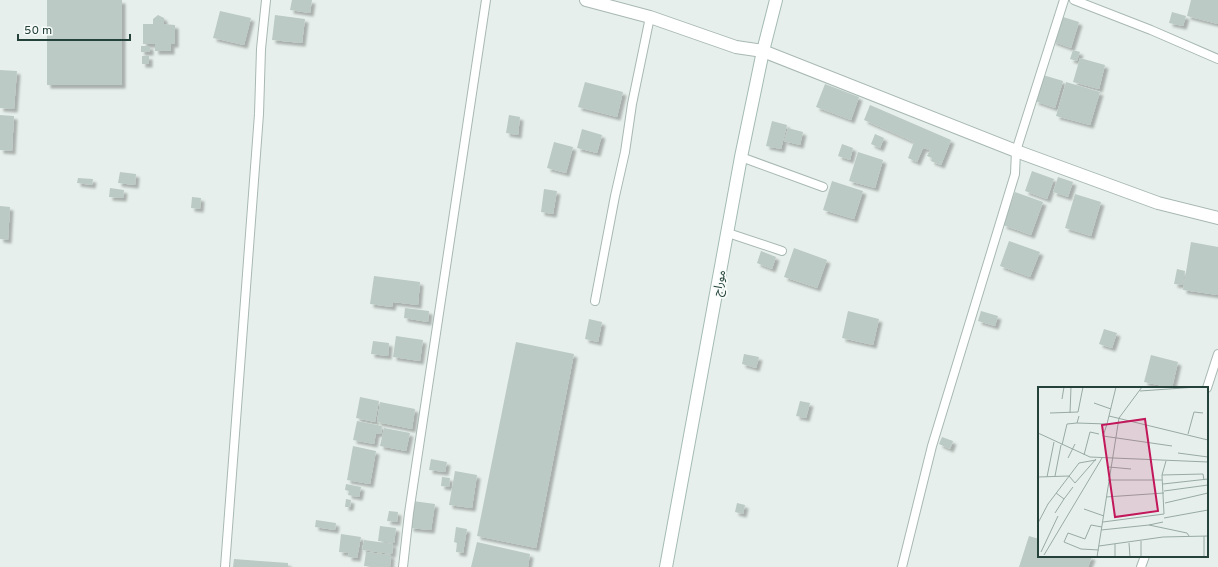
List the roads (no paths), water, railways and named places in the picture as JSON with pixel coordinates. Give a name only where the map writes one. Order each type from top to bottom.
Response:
[{"type":"street","points":[[586,0],[650,17],[736,47],[763,50],[1016,151],[1158,203],[1218,218]]},
{"type":"street","name":"موراج","points":[[666,567],[742,157],[763,50],[776,0]]},
{"type":"lane","points":[[225,567],[258,130],[261,49],[266,0]]},
{"type":"lane","points":[[403,567],[410,505],[486,0]]},
{"type":"lane","points":[[902,567],[932,446],[1015,174],[1016,151],[1064,0]]},
{"type":"lane","points":[[1074,0],[1151,30],[1218,59]]},
{"type":"lane","points":[[595,301],[650,17]]},
{"type":"lane","points":[[742,157],[823,187]]},
{"type":"lane","points":[[728,234],[782,251]]},
{"type":"lane","points":[[1207,387],[1218,354]]},
{"type":"lane","points":[[1141,567],[1146,557]]}]
